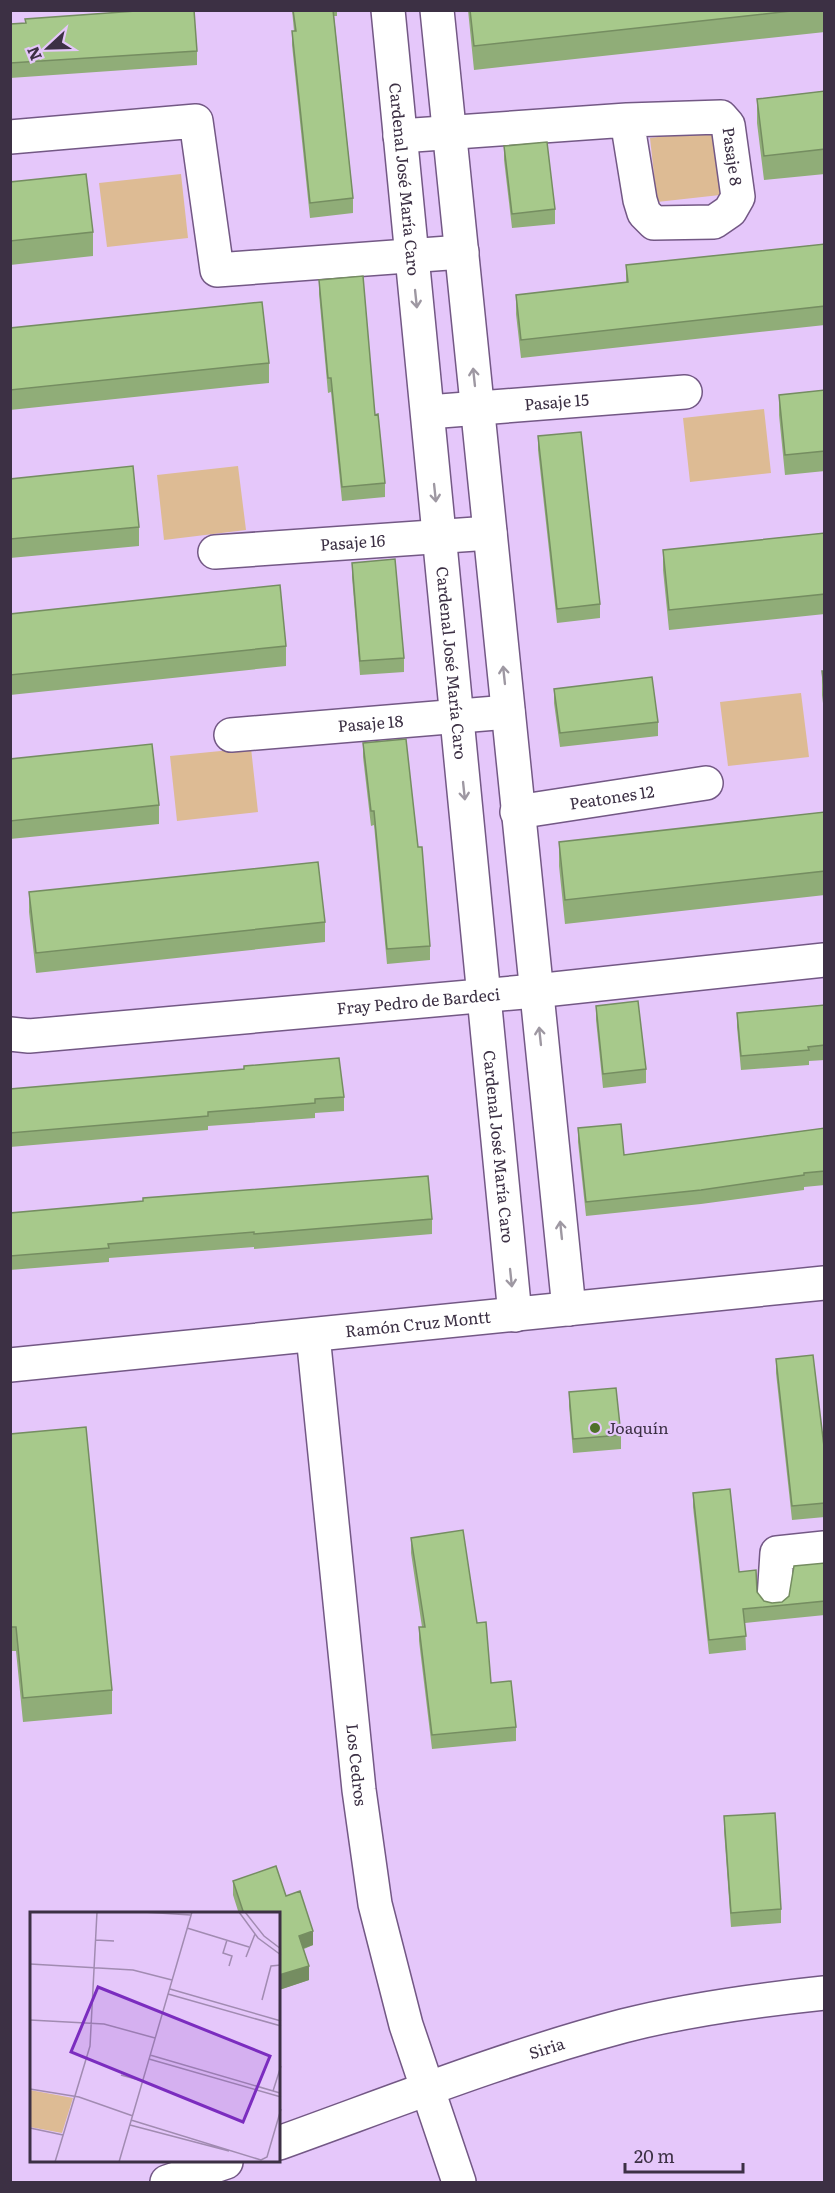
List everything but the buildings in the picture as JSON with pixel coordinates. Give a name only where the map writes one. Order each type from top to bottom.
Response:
[{"type":"street","name":"Cardenal José María Caro","points":[[388,10],[515,1315]]},
{"type":"street","points":[[437,10],[569,1310]]},
{"type":"street","points":[[400,136],[627,120]]},
{"type":"street","points":[[10,137],[196,121],[217,270],[462,252]]},
{"type":"street","name":"Pasaje 15","points":[[428,412],[685,392]]},
{"type":"street","name":"Pasaje 16","points":[[215,552],[490,533]]},
{"type":"street","name":"Pasaje 18","points":[[231,735],[508,712]]},
{"type":"street","name":"Peatones 12","points":[[518,812],[706,783]]},
{"type":"street","name":"Fray Pedro de Bardeci","points":[[10,1034],[29,1036],[535,992],[825,960]]},
{"type":"street","name":"Ramón Cruz Montt","points":[[10,1365],[825,1283]]},
{"type":"street","name":"Los Cedros","points":[[313,1335],[366,1846],[387,1959],[406,2025],[459,2182]]},
{"type":"street","points":[[774,1599],[777,1553],[825,1548]]},
{"type":"street","name":"Siria","points":[[280,2143],[567,2042],[625,2026],[760,2000],[825,1993]]},
{"type":"street","points":[[167,2182],[223,2163]]},
{"type":"shaded area","points":[[731,128],[738,193],[657,202],[650,138]]},
{"type":"shaded area","points":[[181,174],[188,238],[107,247],[99,183]]},
{"type":"shaded area","points":[[764,409],[771,473],[690,482],[683,418]]},
{"type":"shaded area","points":[[238,466],[246,530],[164,540],[157,475]]},
{"type":"shaded area","points":[[801,693],[809,757],[728,766],[720,702]]},
{"type":"shaded area","points":[[251,748],[258,812],[177,821],[170,756]]},
{"type":"place","name":"Joaquín","points":[[595,1428]]}]
